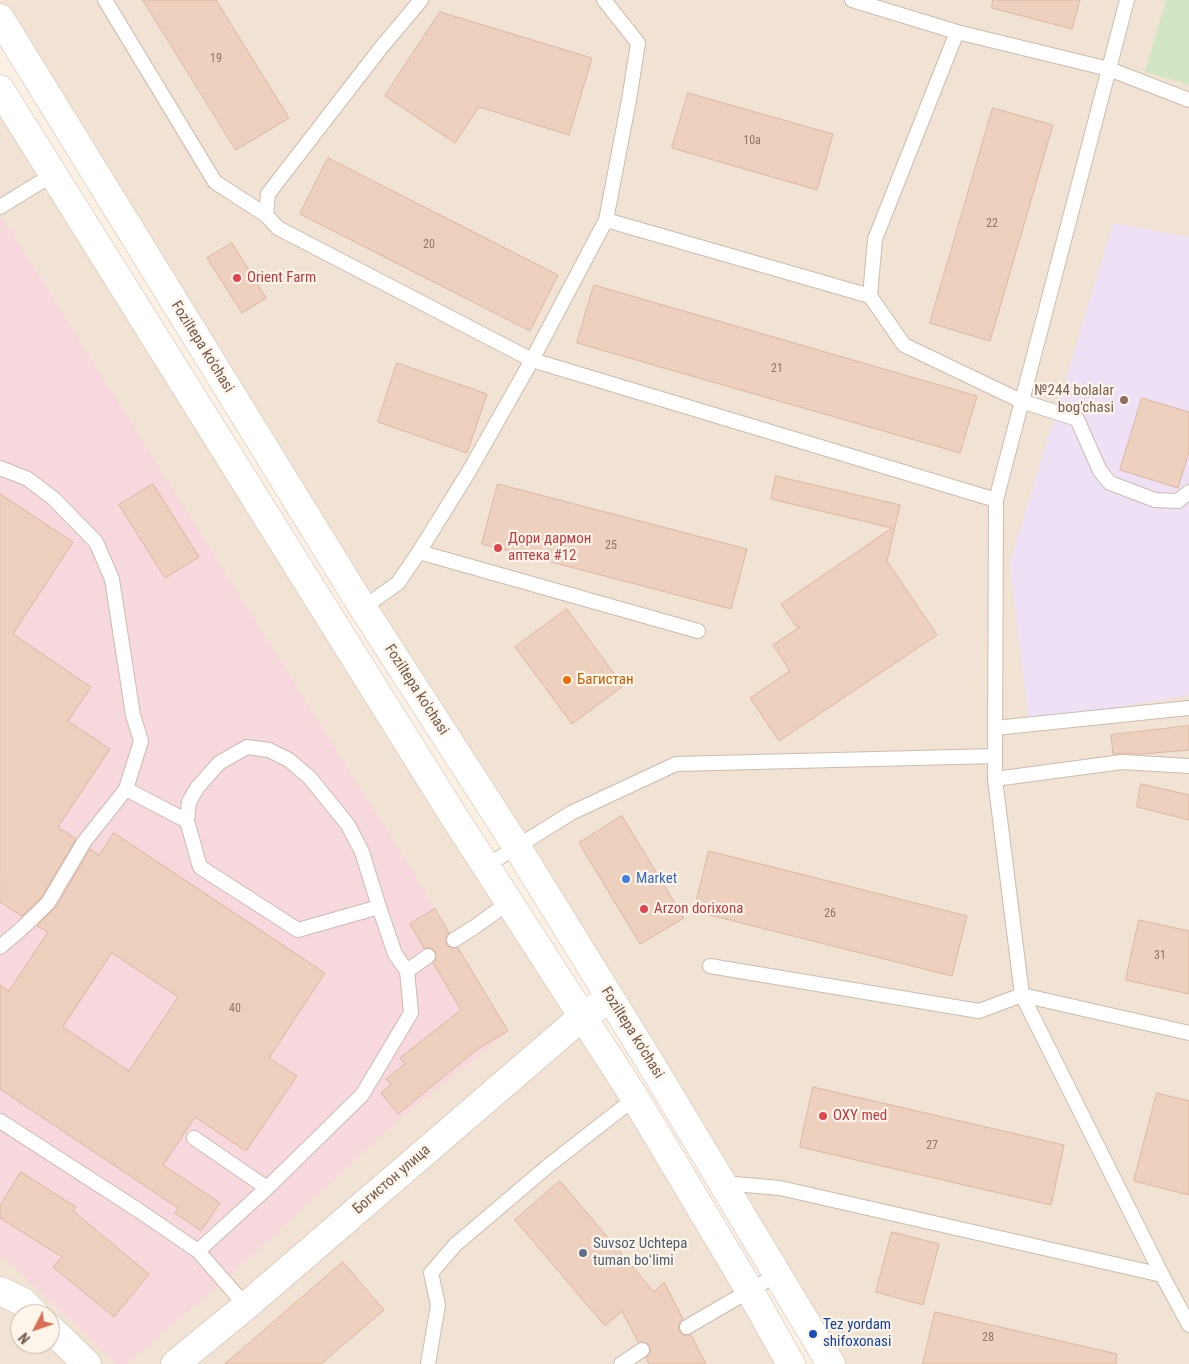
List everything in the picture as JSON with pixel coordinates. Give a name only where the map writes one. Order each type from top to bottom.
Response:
[{"type":"main road","name":"Foziltepa ko'chasi","points":[[0,18],[363,608],[517,847],[831,1364]]},
{"type":"main road","points":[[0,89],[486,866],[635,1098],[792,1364]]},
{"type":"main road","name":"Богистон улица","points":[[175,1364],[246,1306],[582,1016],[610,998]]},
{"type":"main road","points":[[0,1291],[25,1304]]},
{"type":"main road","points":[[60,1338],[87,1364]]},
{"type":"lane","points":[[105,0],[215,182],[266,215],[278,228],[532,360],[996,500]]},
{"type":"lane","points":[[266,215],[268,194],[380,48],[421,0]]},
{"type":"lane","points":[[363,608],[398,583],[419,552],[468,473],[532,360],[606,220],[638,43],[604,0]]},
{"type":"lane","points":[[852,0],[957,32],[1109,69],[1189,100]]},
{"type":"lane","points":[[1127,0],[996,500],[995,779],[1022,995],[1162,1275],[1189,1325]]},
{"type":"lane","points":[[870,296],[875,239],[957,32]]},
{"type":"lane","points":[[0,207],[52,174]]},
{"type":"lane","points":[[606,220],[870,296],[904,345],[1021,401],[1077,419],[1100,471],[1110,483],[1155,500],[1178,501],[1189,492]]},
{"type":"lane","points":[[0,468],[28,479],[54,499],[96,542],[112,579],[133,715],[141,741],[126,788],[84,842],[48,903],[0,947]]},
{"type":"lane","points":[[419,552],[698,631]]},
{"type":"lane","points":[[995,728],[1189,708]]},
{"type":"lane","points":[[198,1250],[267,1188],[362,1096],[411,1013],[407,970],[395,954],[378,907],[362,852],[348,825],[310,778],[289,760],[269,750],[247,747],[218,763],[189,802],[187,821],[200,867],[298,930],[378,907]]},
{"type":"lane","points":[[486,866],[571,813],[676,764],[995,756]]},
{"type":"lane","points":[[995,779],[1122,762],[1189,766]]},
{"type":"lane","points":[[126,788],[187,821]]},
{"type":"lane","points":[[454,940],[509,902]]},
{"type":"lane","points":[[407,970],[428,956]]},
{"type":"lane","points":[[710,966],[979,1011],[1022,995],[1189,1033]]},
{"type":"lane","points":[[428,1364],[438,1304],[431,1273],[454,1245],[548,1166],[635,1098]]},
{"type":"lane","points":[[0,1121],[198,1250],[246,1306]]},
{"type":"lane","points":[[194,1138],[267,1188]]},
{"type":"lane","points":[[722,1183],[780,1188],[1162,1275]]},
{"type":"lane","points":[[688,1327],[778,1274]]},
{"type":"lane","points":[[621,1364],[642,1350]]},
{"type":"shaded area","points":[[0,0],[1189,0],[1189,1364],[831,1364],[0,18]]},
{"type":"shaded area","points":[[0,89],[791,1364],[0,1364]]},
{"type":"shaded area","points":[[0,216],[413,872],[508,1031],[401,1118],[224,1281],[126,1364],[116,1364],[60,1311],[60,1304],[53,1304],[5,1258],[0,1259]]},
{"type":"shaded area","name":"№244 bolalar bog'chasi","points":[[1113,223],[1189,237],[1189,695],[1029,722],[1010,563]]},
{"type":"green space","points":[[1166,0],[1189,0],[1189,85],[1145,72]]},
{"type":"building","points":[[143,0],[216,0],[289,118],[236,150]]},
{"type":"building","points":[[993,0],[1080,0],[1072,29],[992,8]]},
{"type":"building","points":[[440,12],[592,58],[569,135],[479,107],[455,143],[385,96]]},
{"type":"building","points":[[688,93],[833,134],[817,190],[672,148]]},
{"type":"building","points":[[993,108],[1053,125],[990,341],[930,323]]},
{"type":"building","points":[[328,158],[558,275],[530,331],[300,214]]},
{"type":"building","name":"Orient Farm","points":[[232,243],[266,298],[242,313],[207,258]]},
{"type":"building","points":[[594,285],[977,396],[960,453],[577,343]]},
{"type":"building","points":[[397,363],[487,394],[467,453],[378,422]]},
{"type":"building","points":[[1142,398],[1189,412],[1189,452],[1178,488],[1120,470]]},
{"type":"building","points":[[776,476],[900,505],[887,561],[937,635],[779,741],[750,698],[790,671],[773,645],[800,627],[796,626],[781,604],[892,528],[771,499]]},
{"type":"building","points":[[153,484],[199,557],[165,578],[119,505]]},
{"type":"building","points":[[498,484],[747,549],[731,609],[482,544]]},
{"type":"building","points":[[0,494],[73,542],[13,634],[91,687],[68,721],[110,749],[58,827],[76,839],[41,898],[22,916],[0,902]]},
{"type":"building","points":[[567,609],[623,686],[572,724],[515,647]]},
{"type":"building","points":[[1189,726],[1189,750],[1142,754],[1113,754],[1111,735]]},
{"type":"building","points":[[1141,784],[1189,795],[1189,820],[1137,807]]},
{"type":"building","points":[[622,816],[684,918],[640,944],[579,843]]},
{"type":"building","points":[[114,833],[325,973],[269,1058],[297,1076],[246,1151],[195,1117],[163,1165],[220,1203],[201,1231],[175,1213],[178,1208],[0,1089],[0,985],[9,991],[48,932],[37,926],[56,907],[90,849],[99,855]],"holes":[[[112,953],[178,997],[129,1071],[63,1027]]]},
{"type":"building","points":[[709,851],[967,916],[952,976],[694,911]]},
{"type":"building","points":[[435,909],[449,933],[446,936],[446,944],[450,948],[458,948],[508,1031],[479,1048],[398,1114],[381,1093],[391,1085],[386,1079],[405,1064],[400,1058],[461,1010],[433,963],[436,959],[435,951],[431,948],[424,948],[410,924]]},
{"type":"building","points":[[1139,920],[1189,931],[1189,994],[1126,980]]},
{"type":"building","points":[[813,1087],[1064,1145],[1051,1205],[800,1147]]},
{"type":"building","points":[[1157,1093],[1189,1101],[1189,1195],[1134,1181]]},
{"type":"building","points":[[21,1172],[76,1207],[73,1211],[149,1274],[114,1317],[53,1267],[62,1257],[0,1218],[0,1206]]},
{"type":"building","name":"Suvsoz Uchtepa tuman boʻlimi","points":[[560,1181],[654,1292],[664,1282],[683,1319],[679,1323],[679,1331],[683,1335],[691,1335],[706,1364],[649,1364],[646,1358],[650,1353],[650,1346],[645,1342],[638,1342],[622,1311],[605,1326],[515,1220]]},
{"type":"building","points":[[892,1232],[939,1244],[923,1305],[876,1292]]},
{"type":"building","points":[[343,1262],[384,1310],[321,1364],[225,1364]]},
{"type":"building","points":[[935,1312],[1117,1354],[1116,1364],[923,1364]]},
{"type":"place","name":"Orient Farm","points":[[237,278]]},
{"type":"place","name":"№244 bolalar bog'chasi","points":[[1124,400]]},
{"type":"place","name":"Дори дармон аптека #12","points":[[498,548]]},
{"type":"place","name":"Багистан","points":[[567,680]]},
{"type":"place","name":"Market","points":[[626,879]]},
{"type":"place","name":"Arzon dorixona","points":[[644,909]]},
{"type":"place","name":"OXY med","points":[[823,1116]]},
{"type":"place","name":"Suvsoz Uchtepa tuman boʻlimi","points":[[583,1253]]},
{"type":"place","name":"Tez yordam shifoxonasi","points":[[813,1334]]}]
